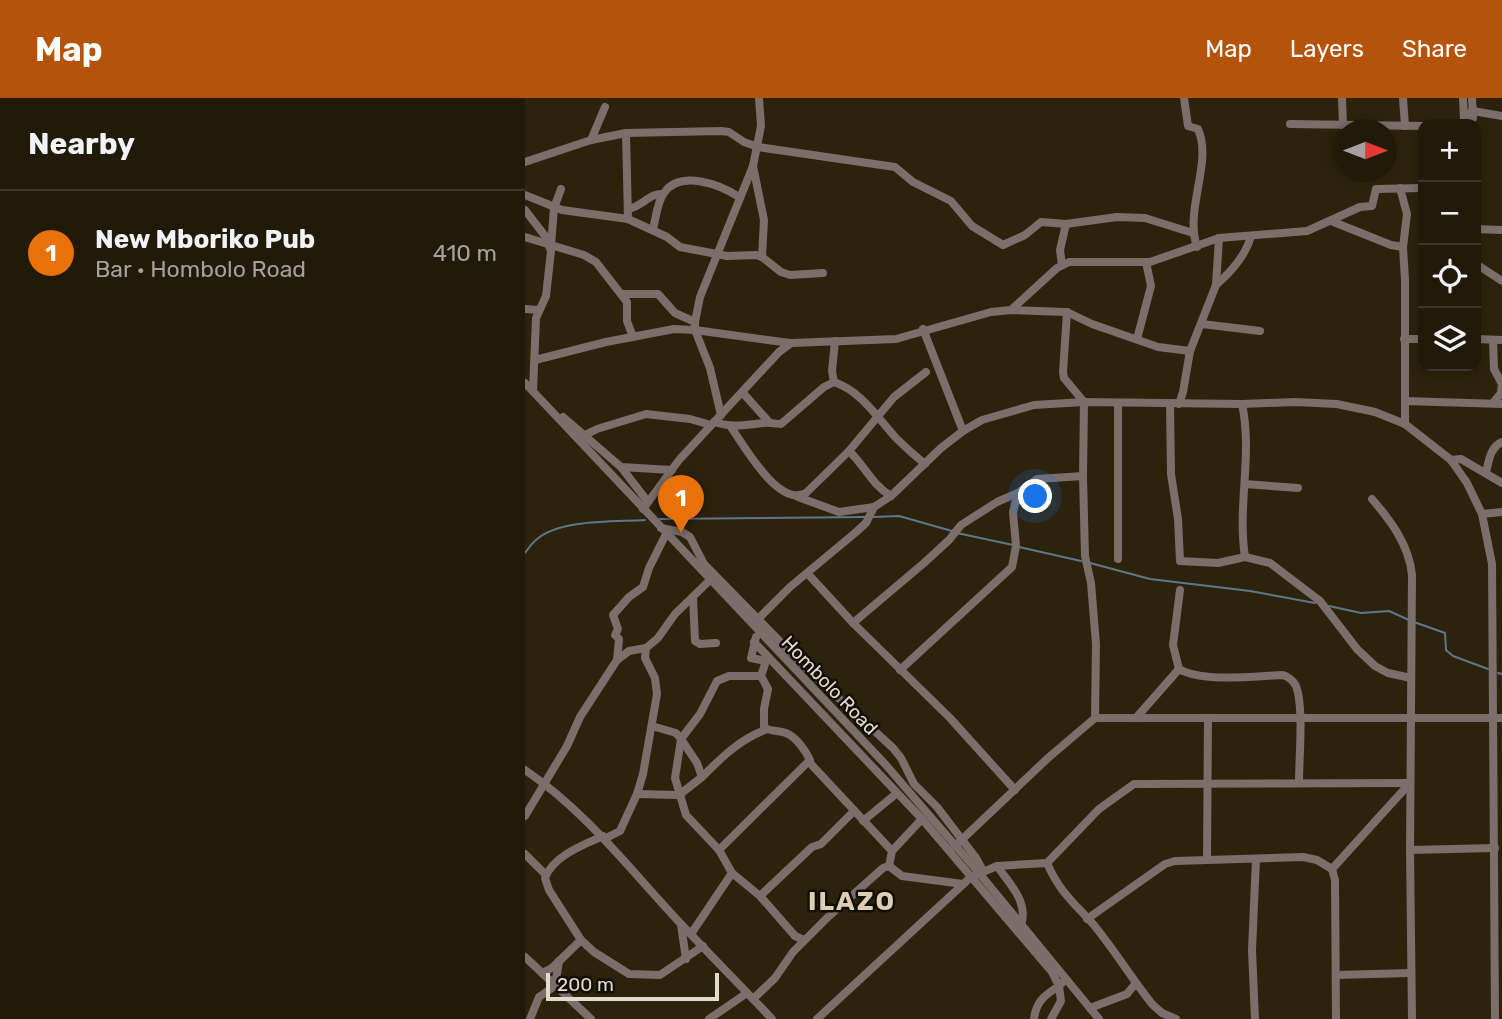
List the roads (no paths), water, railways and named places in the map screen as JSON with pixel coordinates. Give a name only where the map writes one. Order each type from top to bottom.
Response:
[{"type":"street","points":[[721,415],[710,368],[695,326],[700,297],[753,166],[761,122],[759,98]]},
{"type":"street","points":[[1184,98],[1188,126],[1198,130],[1202,139],[1193,233],[1198,247]]},
{"type":"street","points":[[1342,98],[1343,119]]},
{"type":"street","points":[[1403,98],[1405,126]]},
{"type":"street","points":[[1464,98],[1466,119]]},
{"type":"street","points":[[1468,119],[1473,111],[1472,98]]},
{"type":"street","points":[[591,140],[605,107]]},
{"type":"street","points":[[1473,111],[1502,116]]},
{"type":"street","points":[[1290,124],[1334,125]]},
{"type":"street","points":[[1397,126],[1418,127]]},
{"type":"street","points":[[525,162],[591,140],[626,133],[726,132],[758,147],[893,167],[913,182],[951,201],[972,226],[1003,245],[1025,235],[1041,222],[1066,224],[1118,216],[1145,218],[1193,233]]},
{"type":"street","points":[[626,133],[628,219]]},
{"type":"street","points":[[753,166],[764,220],[762,257]]},
{"type":"street","points":[[653,229],[663,194],[669,188],[688,180],[727,188],[739,197]]},
{"type":"street","points":[[1400,188],[1407,214],[1402,247],[1405,280],[1405,424]]},
{"type":"street","points":[[1011,310],[1022,297],[1062,265],[1073,262],[1146,262],[1219,238],[1307,231],[1360,207],[1372,205],[1376,189],[1418,188]]},
{"type":"street","points":[[533,391],[536,318],[549,282],[554,208],[561,189]]},
{"type":"street","points":[[628,209],[651,196],[663,194]]},
{"type":"street","points":[[525,195],[554,208],[628,219],[653,229],[680,247],[718,254],[762,257],[787,274],[823,273]]},
{"type":"street","points":[[525,211],[551,246]]},
{"type":"street","points":[[1331,221],[1402,247]]},
{"type":"street","points":[[1062,265],[1060,250],[1066,224]]},
{"type":"street","points":[[1481,229],[1502,230]]},
{"type":"street","points":[[1216,285],[1230,272],[1246,250],[1251,236]]},
{"type":"street","points":[[525,237],[584,255],[596,262],[627,302],[627,321],[633,337]]},
{"type":"street","points":[[1219,238],[1216,285],[1190,351],[1186,381],[1175,404],[1171,474],[1177,510],[1180,561],[1218,563],[1245,557],[1269,563],[1320,601],[1357,649],[1375,666],[1388,673],[1411,678]]},
{"type":"street","points":[[1137,338],[1151,286],[1146,262]]},
{"type":"street","points":[[1481,267],[1502,281]]},
{"type":"street","points":[[621,294],[658,294],[675,313],[695,326]]},
{"type":"street","points":[[525,309],[539,310]]},
{"type":"street","points":[[535,360],[633,337],[695,326],[790,343],[896,339],[923,329],[991,312],[1011,310],[1067,312],[1092,324],[1158,347],[1190,351]]},
{"type":"street","points":[[1067,312],[1063,372],[1067,382],[1084,402],[1083,476],[1086,560],[1091,583],[1096,644],[1095,718]]},
{"type":"street","points":[[1202,324],[1260,331]]},
{"type":"street","points":[[923,329],[963,431]]},
{"type":"street","points":[[1404,339],[1418,339]]},
{"type":"street","points":[[1405,401],[1498,403],[1502,383],[1494,369],[1497,340]]},
{"type":"street","points":[[834,382],[832,371],[835,341]]},
{"type":"street","points":[[551,410],[571,422],[621,467],[646,505],[712,423],[790,343]]},
{"type":"street","points":[[798,497],[806,493],[849,451],[894,397],[926,372]]},
{"type":"street","points":[[834,382],[856,392],[878,418],[925,464]]},
{"type":"street","points":[[585,435],[647,414],[731,427],[769,422],[781,424],[824,387],[834,382]]},
{"type":"street","name":"Hombolo Road","points":[[525,383],[646,505],[663,531],[885,764],[925,816],[959,842],[975,875],[1021,925],[1099,1019]]},
{"type":"street","points":[[743,393],[769,422]]},
{"type":"street","points":[[759,618],[790,587],[809,574],[866,523],[872,511],[963,431],[982,420],[1028,407],[1084,402],[1242,404],[1295,401],[1337,404],[1367,410],[1405,424],[1451,460],[1467,483],[1482,514],[1492,565],[1498,680],[1499,1004],[1495,1019]]},
{"type":"street","points":[[1118,403],[1118,559]]},
{"type":"street","points":[[1242,404],[1246,434],[1245,484],[1241,500],[1245,557]]},
{"type":"street","points":[[731,427],[761,471],[783,491],[839,512],[872,511]]},
{"type":"street","points":[[1486,472],[1490,455],[1496,444],[1502,442]]},
{"type":"street","points":[[849,451],[860,461],[864,471],[880,489],[891,496]]},
{"type":"street","points":[[1451,460],[1461,459],[1502,483]]},
{"type":"street","points":[[621,467],[672,470]]},
{"type":"street","points":[[853,623],[949,540],[961,525],[997,502],[1018,493],[1037,478],[1083,476]]},
{"type":"street","points":[[1245,484],[1297,488]]},
{"type":"street","points":[[900,670],[1012,567],[1016,546],[1013,512],[1018,493]]},
{"type":"street","points":[[1372,499],[1388,517],[1400,537],[1412,568],[1412,1019]]},
{"type":"street","points":[[997,502],[1013,512]]},
{"type":"street","points":[[1482,514],[1502,512]]},
{"type":"street","points":[[617,660],[619,643],[615,635],[618,629],[613,615],[629,597],[643,587],[663,531],[681,532],[690,537],[704,564],[806,668],[893,748],[914,784],[937,807],[959,842],[1095,718],[1498,718]]},
{"type":"street","points":[[809,574],[853,623],[950,718],[1015,790]]},
{"type":"street","points":[[525,816],[580,717],[617,660],[629,651],[646,649],[710,580]]},
{"type":"street","points":[[1179,669],[1173,645],[1180,590]]},
{"type":"street","points":[[693,597],[695,641],[701,645],[716,643]]},
{"type":"street","points":[[757,632],[751,658],[766,661],[761,676],[768,689],[763,718],[765,730]]},
{"type":"street","points":[[754,642],[897,793],[925,816],[1040,956],[1059,986],[1061,1001],[1051,1019]]},
{"type":"street","points":[[619,855],[619,831],[637,794],[652,726],[657,686],[646,663],[646,649]]},
{"type":"street","points":[[1136,718],[1179,669]]},
{"type":"street","points":[[1179,669],[1193,674],[1216,676],[1286,676],[1296,685],[1299,782]]},
{"type":"street","points":[[761,676],[729,676],[717,681],[701,714],[681,739],[675,778],[688,819],[719,850],[733,873],[760,896],[795,936],[804,940]]},
{"type":"street","points":[[1207,860],[1208,718]]},
{"type":"street","points":[[652,726],[676,733],[697,763],[702,776]]},
{"type":"street","points":[[637,794],[679,795],[724,755],[754,734],[765,730],[791,735],[808,755],[809,762],[893,851]]},
{"type":"street","points":[[719,850],[809,762]]},
{"type":"street","points":[[525,770],[604,837],[681,925],[772,1019]]},
{"type":"street","points":[[817,1019],[975,875],[997,866],[1047,863],[1099,809],[1130,785],[1207,782],[1411,783]]},
{"type":"street","points":[[1332,869],[1411,783]]},
{"type":"street","points":[[863,821],[897,793]]},
{"type":"street","points":[[709,1019],[775,978],[804,940],[879,870],[889,866],[893,851],[925,816],[937,807]]},
{"type":"street","points":[[760,896],[812,847],[821,844],[854,811]]},
{"type":"street","points":[[619,831],[565,855],[546,876],[549,890],[581,940],[605,959],[634,975],[660,975],[703,946]]},
{"type":"street","points":[[1410,850],[1497,846]]},
{"type":"street","points":[[525,854],[546,876]]},
{"type":"street","points":[[1087,919],[1165,864],[1303,857],[1317,860],[1332,869],[1335,880],[1336,1019]]},
{"type":"street","points":[[1255,1019],[1252,950],[1256,859]]},
{"type":"street","points":[[1047,863],[1064,895],[1087,919],[1145,995],[1162,1013],[1173,1019]]},
{"type":"street","points":[[889,866],[902,876],[963,884]]},
{"type":"street","points":[[997,866],[1021,901],[1024,912],[1021,925]]},
{"type":"street","points":[[691,934],[733,873]]},
{"type":"street","points":[[681,925],[685,959]]},
{"type":"street","points":[[543,973],[552,968],[581,940]]},
{"type":"street","points":[[525,957],[591,1019]]},
{"type":"street","points":[[529,1017],[539,996],[555,986],[559,961]]},
{"type":"street","points":[[1336,975],[1411,973]]},
{"type":"street","points":[[1034,1019],[1040,1000],[1067,979]]},
{"type":"street","points":[[1127,994],[1136,984]]},
{"type":"street","points":[[1090,1008],[1127,994],[1145,995]]},
{"type":"waterway","points":[[872,517],[899,516],[952,531]]},
{"type":"waterway","points":[[660,519],[866,517]]},
{"type":"waterway","points":[[525,553],[536,540],[559,528],[588,523],[645,520]]},
{"type":"waterway","points":[[957,533],[1013,545]]},
{"type":"waterway","points":[[1019,547],[1081,561]]},
{"type":"waterway","points":[[1090,563],[1150,579],[1250,591],[1315,603]]},
{"type":"waterway","points":[[1329,606],[1361,613],[1389,611],[1409,620]]},
{"type":"waterway","points":[[1414,622],[1445,633],[1446,650],[1453,656],[1488,669]]},
{"type":"waterway","points":[[1498,673],[1502,674]]},
{"type":"place","name":"New Mboriko Pub","points":[[681,533]]},
{"type":"district","name":"ILAZO","points":[[852,901]]}]
